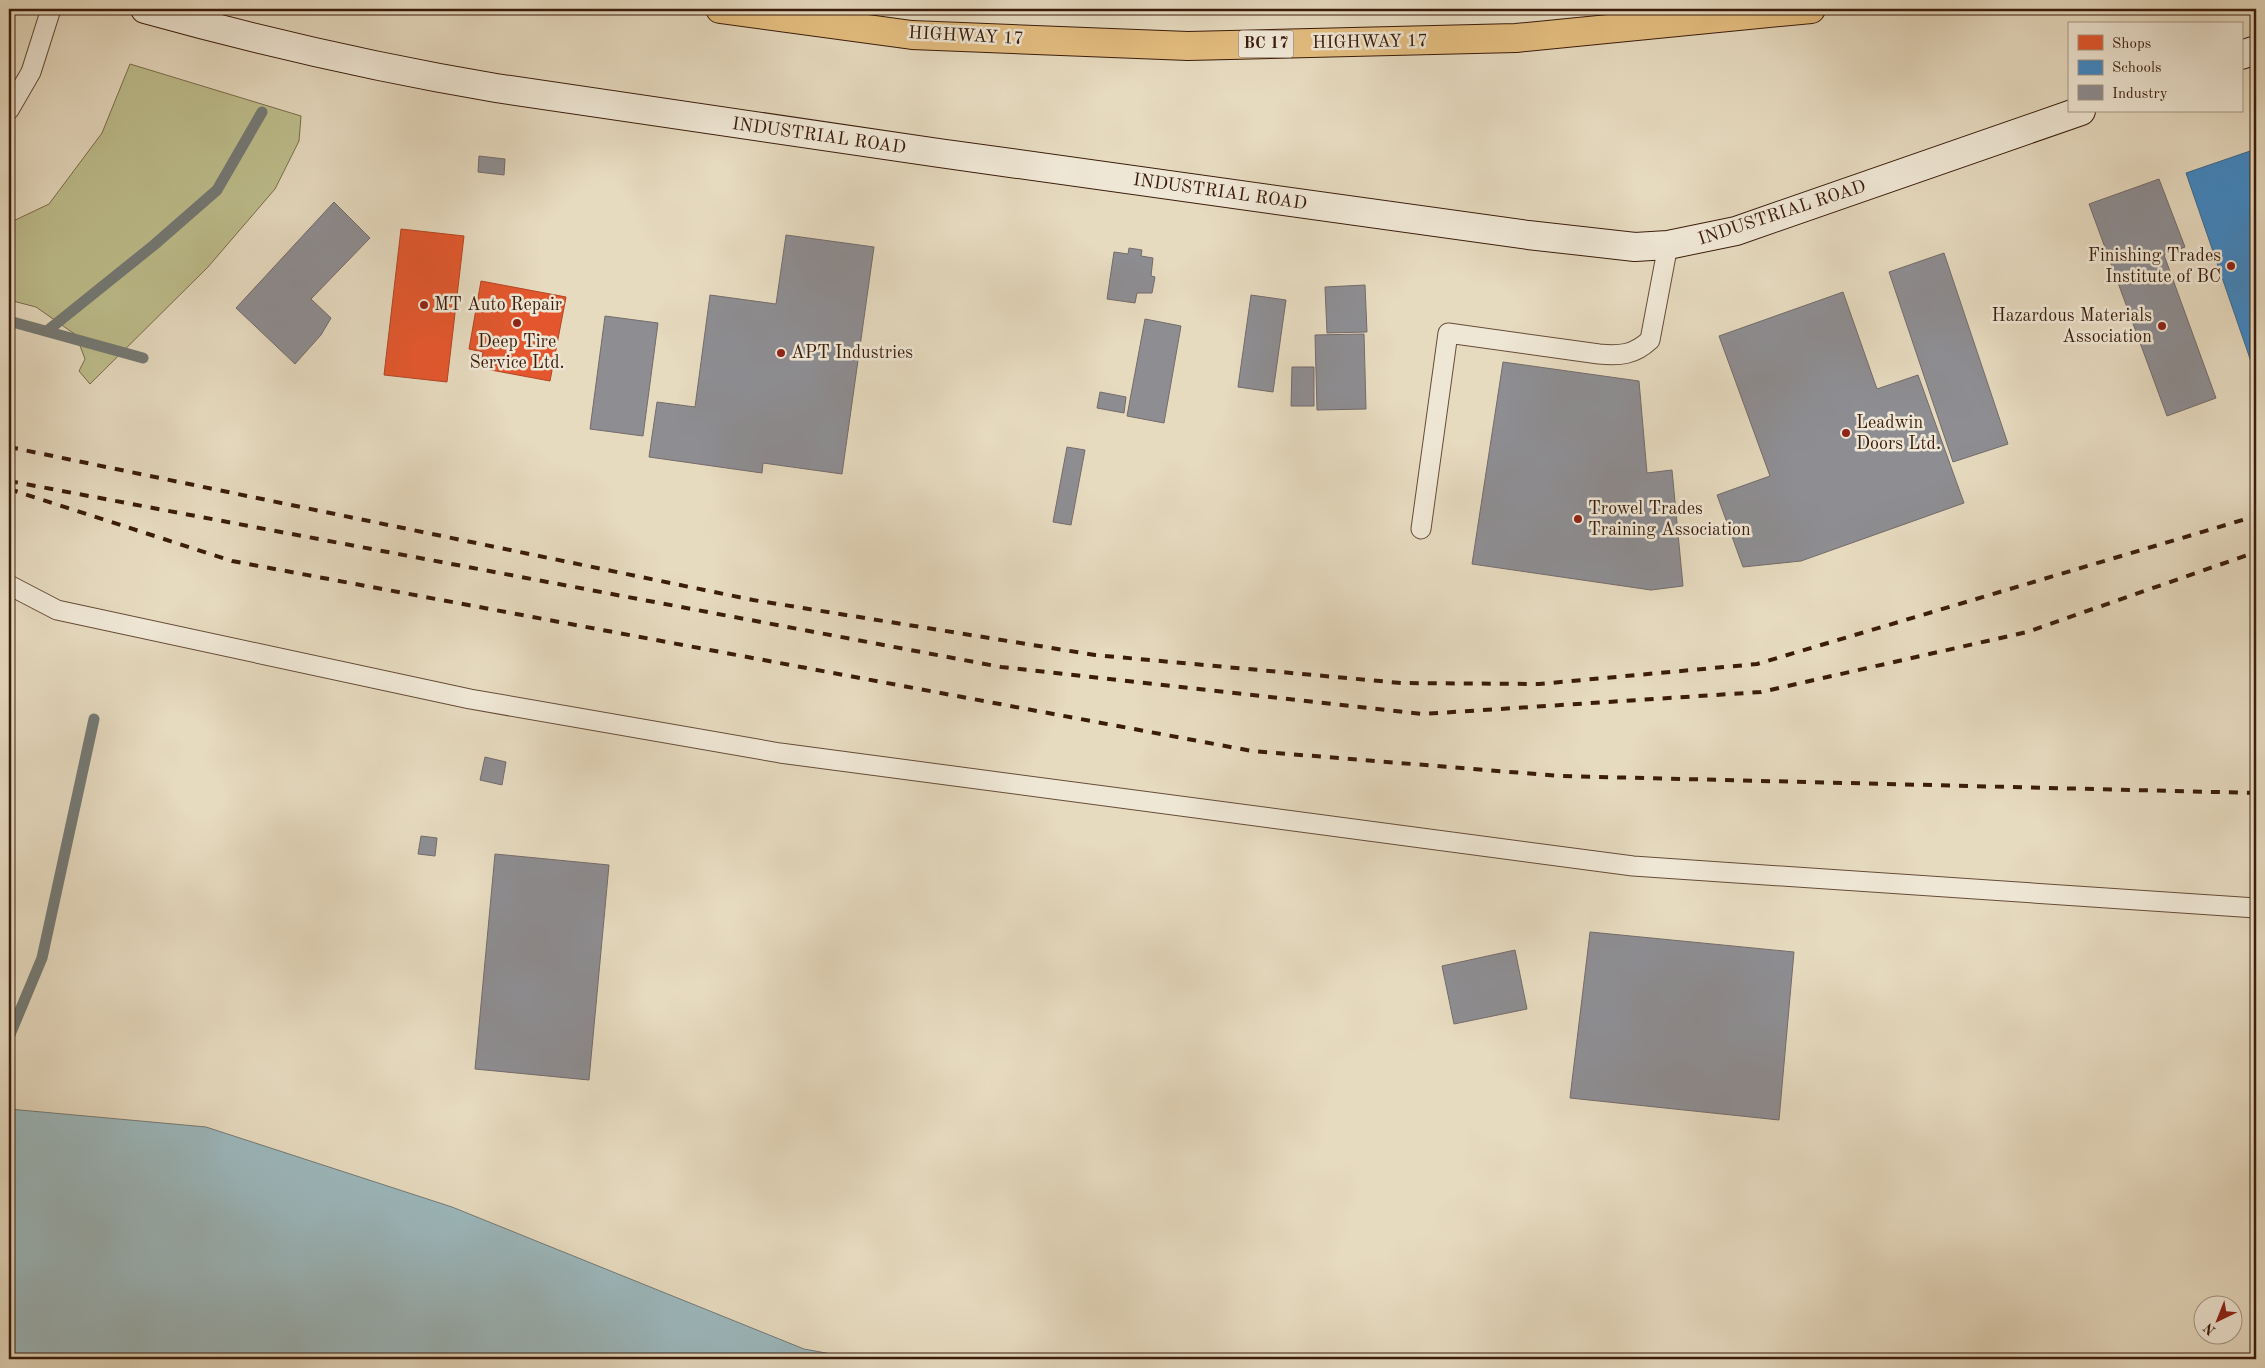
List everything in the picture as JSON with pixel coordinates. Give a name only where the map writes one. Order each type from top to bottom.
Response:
[{"type":"highway","name":"HIGHWAY 17","points":[[720,9],[912,35],[1188,46],[1516,38],[1812,9]]},
{"type":"street","name":"INDUSTRIAL ROAD","points":[[144,9],[344,59],[424,76],[496,88],[939,153],[1528,235],[1635,247],[1668,246],[1736,231],[2078,112]]},
{"type":"street","points":[[2242,55],[2256,50]]},
{"type":"lane","points":[[9,110],[31,72],[50,9]]},
{"type":"lane","points":[[1421,529],[1448,333],[1599,354],[1622,356],[1639,350],[1650,340],[1668,246]]},
{"type":"lane","points":[[9,585],[57,610],[470,699],[780,753],[1634,866],[2256,908]]},
{"type":"green space","points":[[130,64],[301,116],[299,141],[275,189],[208,267],[90,384],[79,371],[85,359],[76,335],[36,307],[9,300],[9,223],[49,204],[102,133]]},
{"type":"water","points":[[9,1109],[206,1127],[452,1207],[804,1349],[859,1359],[9,1359]]},
{"type":"building: Shops","name":"MT Auto Repair","points":[[401,229],[464,236],[447,382],[384,375]]},
{"type":"building: Shops","name":"Deep Tire Service Ltd.","points":[[481,281],[566,297],[550,381],[480,368],[483,352],[469,349]]},
{"type":"building: Schools","points":[[2256,149],[2256,376],[2186,173]]},
{"type":"building: Industry","points":[[479,156],[505,159],[504,175],[478,172]]},
{"type":"building: Industry","name":"Hazardous Materials Association","points":[[2159,179],[2185,247],[2164,255],[2216,398],[2167,416],[2089,204]]},
{"type":"building: Industry","points":[[334,202],[370,238],[311,299],[331,318],[321,335],[295,364],[236,308]]},
{"type":"building: Industry","name":"APT Industries","points":[[786,235],[874,247],[842,474],[763,463],[762,473],[649,457],[657,402],[695,407],[710,295],[776,304]]},
{"type":"building: Industry","points":[[1129,248],[1142,250],[1141,256],[1153,258],[1151,276],[1155,277],[1152,293],[1137,293],[1135,303],[1107,299],[1114,252],[1128,254]]},
{"type":"building: Industry","points":[[1944,253],[2008,444],[1953,462],[1889,272]]},
{"type":"building: Industry","points":[[1365,285],[1367,332],[1327,333],[1325,287]]},
{"type":"building: Industry","name":"Leadwin Doors Ltd.","points":[[1843,292],[1877,389],[1918,375],[1964,503],[1801,561],[1743,567],[1717,495],[1770,476],[1719,336]]},
{"type":"building: Industry","points":[[1251,295],[1286,300],[1273,392],[1238,387]]},
{"type":"building: Industry","points":[[605,316],[658,323],[643,436],[590,429]]},
{"type":"building: Industry","points":[[1145,319],[1181,326],[1164,423],[1127,416]]},
{"type":"building: Industry","points":[[1364,334],[1366,409],[1317,410],[1315,335]]},
{"type":"building: Industry","name":"Trowel Trades Training Association","points":[[1503,362],[1639,381],[1647,473],[1672,470],[1683,586],[1651,590],[1472,564]]},
{"type":"building: Industry","points":[[1292,367],[1314,367],[1314,406],[1291,406]]},
{"type":"building: Industry","points":[[1100,392],[1126,397],[1124,413],[1097,408]]},
{"type":"building: Industry","points":[[1067,447],[1085,450],[1071,525],[1053,522]]},
{"type":"building: Industry","points":[[485,757],[506,762],[502,785],[480,780]]},
{"type":"building: Industry","points":[[421,836],[437,838],[435,856],[418,854]]},
{"type":"building: Industry","points":[[495,854],[609,865],[589,1080],[475,1069]]},
{"type":"building: Industry","points":[[1590,932],[1794,952],[1779,1120],[1570,1098]]},
{"type":"building: Industry","points":[[1515,950],[1527,1009],[1454,1024],[1442,966]]},
{"type":"waterway","points":[[47,331],[154,245],[217,190],[262,112]]},
{"type":"waterway","points":[[9,321],[143,358]]},
{"type":"waterway","points":[[9,1037],[42,958],[94,719]]},
{"type":"railway","points":[[9,447],[753,600],[1095,655],[1401,683],[1539,684],[1757,664],[2256,516]]},
{"type":"railway","points":[[9,481],[1001,667],[1423,714],[1761,692],[2027,632],[2256,552]]},
{"type":"railway","points":[[9,489],[232,561],[1252,751],[1560,776],[2256,793]]},
{"type":"place","name":"Finishing Trades Institute of BC","points":[[2231,266]]},
{"type":"place","name":"MT Auto Repair","points":[[424,305]]},
{"type":"place","name":"Deep Tire Service Ltd.","points":[[517,323]]},
{"type":"place","name":"Hazardous Materials Association","points":[[2162,326]]},
{"type":"place","name":"APT Industries","points":[[781,353]]},
{"type":"place","name":"Leadwin Doors Ltd.","points":[[1846,433]]},
{"type":"place","name":"Trowel Trades Training Association","points":[[1578,519]]}]
